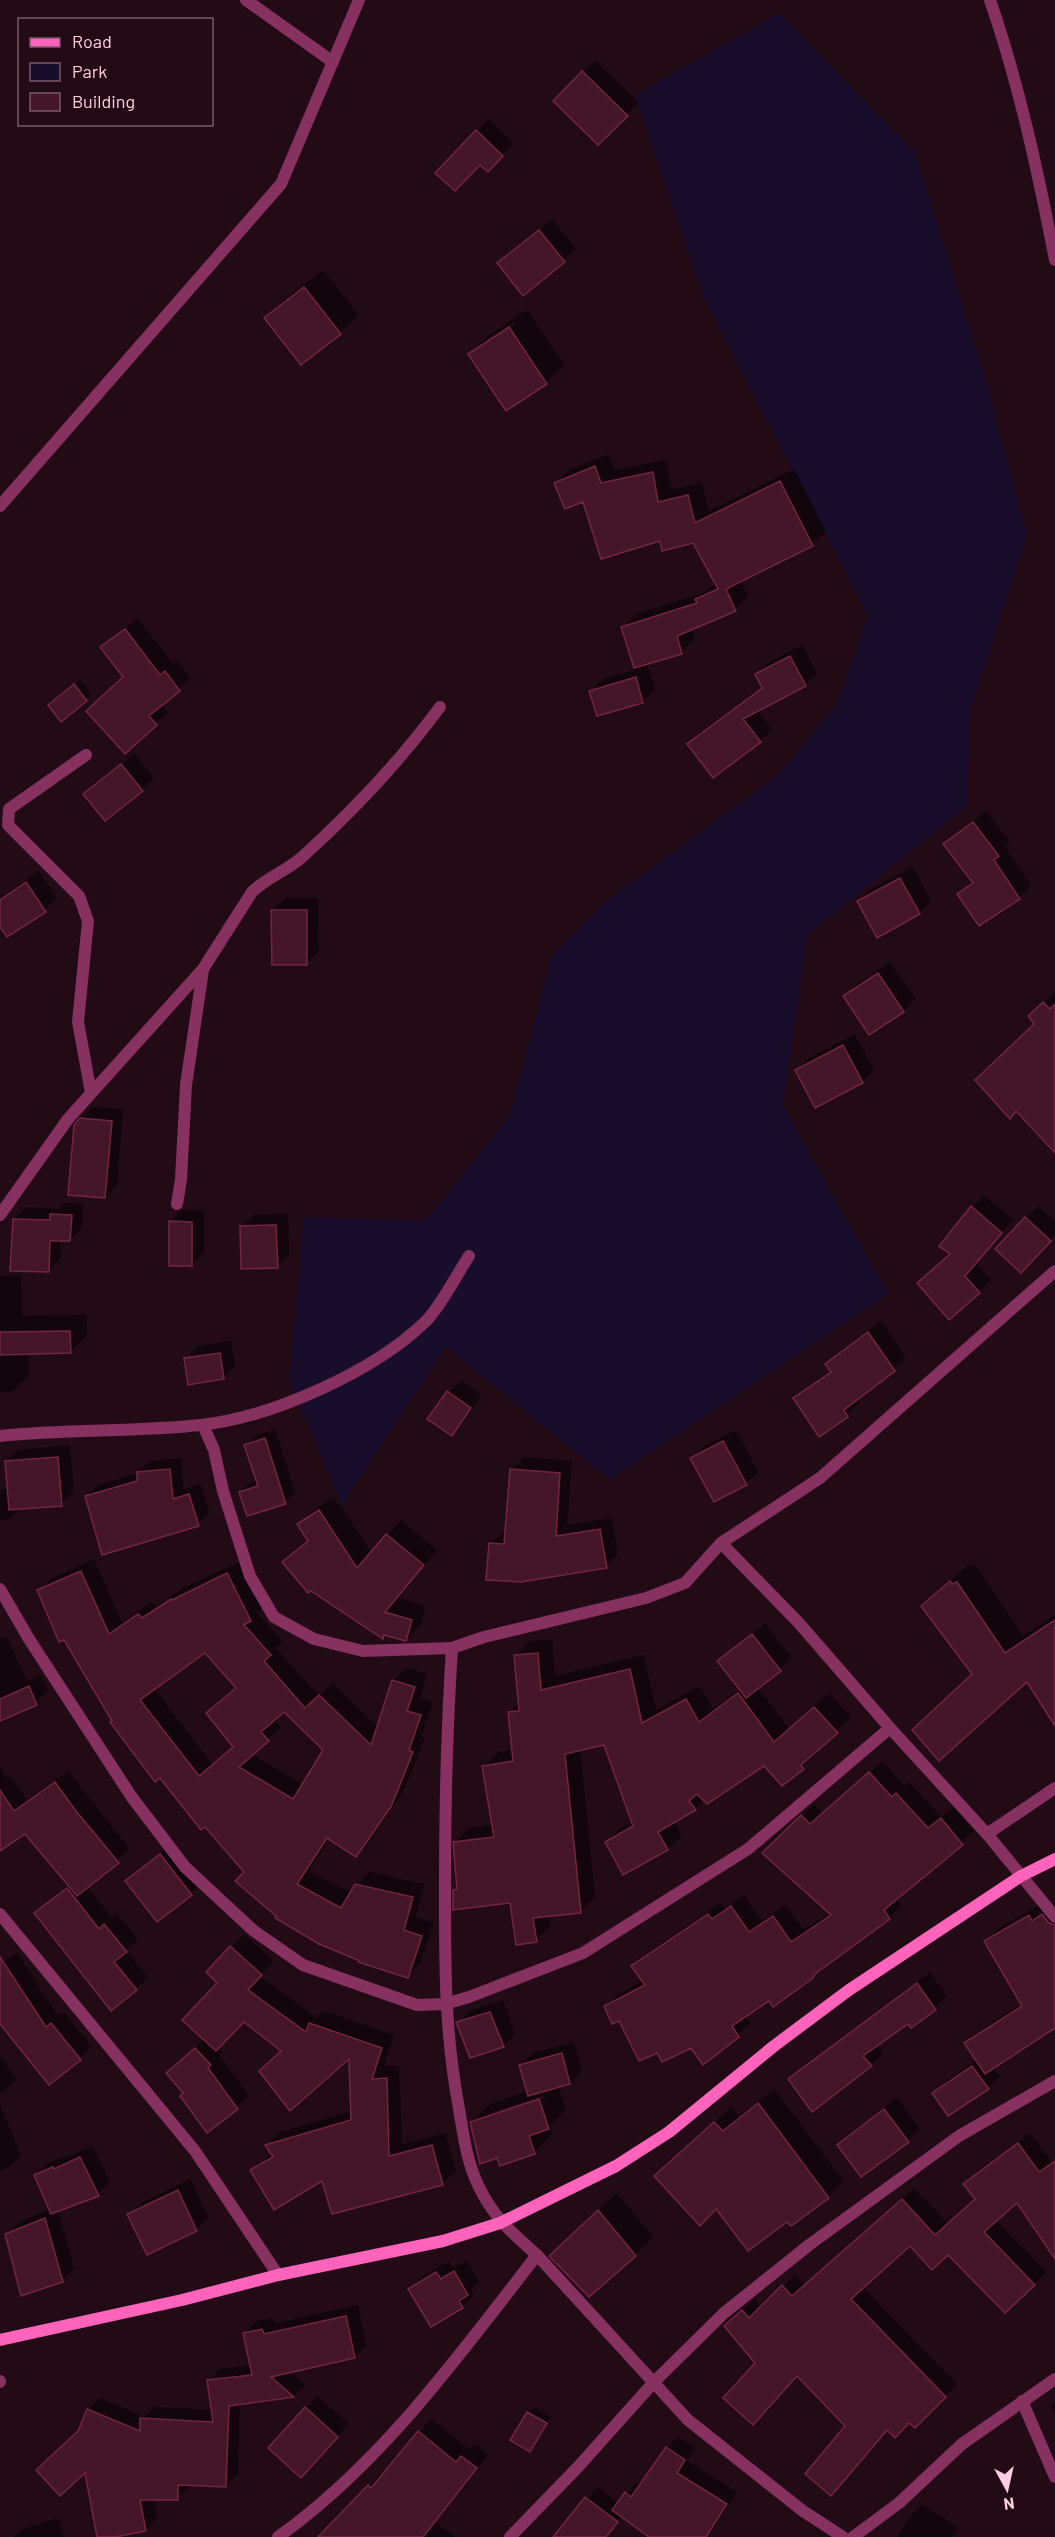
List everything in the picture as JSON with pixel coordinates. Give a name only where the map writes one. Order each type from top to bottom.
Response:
[{"type":"main road","points":[[0,2340],[182,2300],[278,2276],[443,2241],[500,2223],[616,2166],[669,2132],[774,2046],[849,1990],[1021,1876],[1055,1859]]},
{"type":"street","points":[[246,0],[333,62]]},
{"type":"street","points":[[0,507],[281,184],[359,0]]},
{"type":"street","points":[[990,0],[1003,37],[1037,167],[1055,260]]},
{"type":"street","points":[[0,1215],[68,1119],[203,969],[252,892],[260,884],[292,865],[331,830],[419,735],[440,706]]},
{"type":"street","points":[[86,754],[9,809],[8,825],[79,896],[88,921],[78,1022],[91,1094]]},
{"type":"street","points":[[177,1204],[181,1179],[186,1085],[203,969]]},
{"type":"street","points":[[0,1436],[203,1425],[266,1410],[327,1386],[382,1355],[427,1320],[469,1256]]},
{"type":"street","points":[[203,1425],[214,1450],[250,1576],[274,1617],[314,1639],[363,1651],[452,1648],[484,1637],[646,1598],[685,1583],[721,1543],[820,1479],[1055,1271]]},
{"type":"street","points":[[721,1543],[798,1622],[890,1728],[987,1834],[1055,1917]]},
{"type":"street","points":[[0,1589],[29,1640],[131,1796],[185,1867],[254,1931],[303,1965],[417,2006],[445,2004],[583,1953],[656,1909],[748,1848],[890,1728]]},
{"type":"street","points":[[452,1648],[446,1785],[445,2004],[450,2057],[468,2156],[478,2186],[500,2223],[537,2255],[576,2295],[688,2420],[803,2511],[843,2537]]},
{"type":"street","points":[[987,1834],[1055,1788]]},
{"type":"street","points":[[0,1914],[189,2142],[278,2276]]},
{"type":"street","points":[[510,2537],[578,2467],[654,2382],[723,2313],[809,2245],[959,2136],[1055,2081]]},
{"type":"street","points":[[278,2537],[309,2515],[391,2437],[537,2255]]},
{"type":"street","points":[[853,2537],[898,2503],[962,2444],[1055,2379]]},
{"type":"street","points":[[1022,2400],[1055,2477]]},
{"type":"green space","points":[[779,13],[915,152],[983,369],[1027,536],[969,716],[968,805],[808,935],[783,1105],[889,1294],[610,1480],[446,1347],[342,1505],[289,1381],[304,1217],[426,1220],[510,1115],[551,957],[610,898],[776,777],[837,704],[868,616],[704,298],[635,95]]},
{"type":"building","points":[[582,71],[628,116],[598,145],[553,101]]},
{"type":"building","points":[[476,130],[503,156],[488,172],[480,165],[455,191],[435,173]]},
{"type":"building","points":[[539,230],[565,262],[523,296],[497,263]]},
{"type":"building","points":[[304,287],[341,334],[301,365],[264,318]]},
{"type":"building","points":[[509,327],[547,384],[506,411],[468,354]]},
{"type":"building","points":[[595,466],[601,483],[653,472],[658,502],[688,495],[695,523],[780,481],[813,546],[726,589],[736,611],[677,636],[682,654],[634,668],[621,627],[697,603],[695,599],[718,589],[693,543],[662,551],[660,541],[601,559],[583,502],[565,509],[554,483]]},
{"type":"building","points":[[125,629],[160,675],[165,671],[180,691],[149,716],[157,725],[125,754],[86,711],[123,677],[100,647]]},
{"type":"building","points":[[790,656],[806,686],[743,719],[761,742],[713,778],[687,744],[762,688],[755,674]]},
{"type":"building","points":[[636,677],[643,703],[597,716],[589,691]]},
{"type":"building","points":[[74,684],[87,701],[61,722],[48,705]]},
{"type":"building","points":[[121,764],[143,791],[105,821],[83,794]]},
{"type":"building","points":[[973,822],[999,856],[994,860],[1020,899],[979,926],[957,894],[973,883],[943,844]]},
{"type":"building","points":[[900,878],[920,914],[877,938],[857,901]]},
{"type":"building","points":[[26,882],[46,912],[7,937],[0,927],[0,900]]},
{"type":"building","points":[[271,910],[307,910],[307,965],[272,965]]},
{"type":"building","points":[[878,973],[904,1012],[869,1035],[843,996]]},
{"type":"building","points":[[1043,1002],[1050,1009],[1055,1004],[1055,1153],[1016,1111],[1010,1119],[975,1080],[1034,1024],[1028,1016]]},
{"type":"building","points":[[843,1045],[863,1083],[815,1108],[795,1070]]},
{"type":"building","points":[[80,1118],[112,1121],[105,1198],[68,1195],[74,1125]]},
{"type":"building","points":[[971,1206],[1002,1233],[965,1276],[980,1293],[949,1320],[917,1283],[950,1254],[939,1246]]},
{"type":"building","points":[[50,1214],[72,1215],[70,1241],[50,1241],[49,1272],[10,1271],[13,1219],[50,1220]]},
{"type":"building","points":[[1025,1217],[1051,1241],[1021,1273],[995,1249]]},
{"type":"building","points":[[169,1221],[192,1222],[192,1266],[169,1266]]},
{"type":"building","points":[[276,1225],[278,1268],[241,1269],[240,1226]]},
{"type":"building","points":[[70,1331],[71,1353],[0,1355],[0,1332]]},
{"type":"building","points":[[868,1332],[895,1371],[844,1410],[848,1417],[819,1437],[793,1398],[831,1372],[825,1364]]},
{"type":"building","points":[[220,1353],[224,1379],[188,1385],[184,1358]]},
{"type":"building","points":[[447,1391],[471,1408],[452,1436],[427,1419]]},
{"type":"building","points":[[265,1438],[286,1504],[247,1516],[239,1492],[258,1486],[244,1445]]},
{"type":"building","points":[[723,1441],[747,1485],[714,1502],[690,1458]]},
{"type":"building","points":[[58,1457],[62,1506],[9,1510],[5,1461]]},
{"type":"building","points":[[170,1469],[173,1499],[189,1494],[199,1526],[102,1555],[85,1496],[137,1481],[137,1472]]},
{"type":"building","points":[[510,1469],[560,1473],[556,1536],[600,1529],[607,1568],[521,1582],[486,1580],[489,1543],[504,1544]]},
{"type":"building","points":[[319,1510],[357,1568],[386,1534],[424,1565],[385,1612],[412,1620],[406,1641],[384,1635],[383,1639],[311,1591],[308,1593],[282,1562],[308,1541],[297,1524]]},
{"type":"building","points":[[81,1571],[109,1634],[138,1614],[142,1618],[171,1599],[227,1573],[251,1621],[244,1625],[271,1655],[264,1661],[305,1708],[319,1695],[371,1745],[392,1680],[415,1687],[407,1711],[421,1715],[409,1750],[413,1752],[391,1807],[356,1857],[327,1838],[297,1884],[341,1908],[355,1884],[413,1897],[404,1930],[422,1936],[408,1978],[358,1962],[358,1960],[319,1944],[275,1918],[276,1916],[235,1881],[244,1872],[205,1827],[201,1830],[160,1778],[155,1782],[110,1722],[112,1721],[64,1640],[59,1642],[37,1590]],"holes":[[[205,1653],[236,1688],[206,1713],[233,1747],[199,1776],[140,1700]],[[284,1712],[323,1750],[293,1799],[239,1767],[269,1741],[261,1732]]]},
{"type":"building","points":[[950,1581],[952,1584],[957,1582],[1005,1653],[1055,1620],[1055,1726],[1027,1682],[939,1761],[912,1730],[972,1674],[921,1606]]},
{"type":"building","points":[[752,1634],[781,1671],[746,1698],[717,1661]]},
{"type":"building","points":[[538,1653],[541,1690],[630,1669],[642,1723],[686,1699],[699,1722],[738,1693],[774,1742],[814,1707],[838,1733],[801,1765],[804,1769],[782,1786],[764,1766],[707,1804],[697,1794],[689,1801],[696,1810],[658,1832],[668,1850],[623,1875],[605,1842],[633,1826],[604,1745],[565,1754],[581,1913],[533,1918],[537,1942],[516,1945],[510,1903],[453,1910],[453,1890],[457,1889],[453,1842],[494,1837],[482,1766],[513,1761],[508,1712],[519,1711],[514,1655]]},
{"type":"building","points":[[29,1686],[37,1705],[0,1721],[0,1699]]},
{"type":"building","points":[[869,1772],[892,1797],[896,1793],[928,1828],[941,1818],[963,1845],[884,1910],[890,1919],[773,2007],[769,2001],[732,2026],[739,2037],[703,2065],[691,2048],[662,2062],[657,2053],[639,2061],[619,2021],[612,2024],[604,2006],[645,1985],[631,1966],[708,1914],[712,1919],[731,1906],[749,1932],[773,1916],[791,1942],[831,1915],[762,1853],[801,1815],[810,1824]]},
{"type":"building","points":[[55,1782],[119,1863],[77,1896],[25,1834],[0,1851],[0,1790],[14,1811]]},
{"type":"building","points":[[160,1854],[192,1895],[157,1922],[125,1881]]},
{"type":"building","points":[[67,1888],[99,1929],[104,1924],[127,1952],[114,1962],[137,1990],[111,2011],[34,1913]]},
{"type":"building","points":[[1042,1914],[1049,1923],[1055,1925],[1055,2028],[985,2074],[964,2043],[1022,2006],[984,1941],[1029,1915],[1032,1921]]},
{"type":"building","points":[[230,1946],[262,1975],[248,1990],[306,2032],[309,2023],[382,2048],[372,2079],[387,2078],[389,2156],[432,2145],[443,2185],[332,2214],[322,2181],[274,2210],[250,2170],[273,2157],[265,2145],[351,2120],[349,2059],[290,2111],[259,2071],[281,2051],[244,2022],[216,2051],[182,2020],[217,1983],[206,1972]]},
{"type":"building","points":[[0,1957],[46,2027],[51,2023],[81,2060],[49,2085],[0,2024]]},
{"type":"building","points":[[917,1983],[936,2010],[911,2028],[908,2024],[863,2056],[872,2066],[812,2112],[788,2079]]},
{"type":"building","points":[[490,2012],[504,2047],[470,2058],[456,2022]]},
{"type":"building","points":[[195,2048],[211,2065],[208,2068],[238,2109],[207,2133],[180,2096],[183,2093],[166,2073]]},
{"type":"building","points":[[562,2053],[570,2084],[528,2096],[519,2065]]},
{"type":"building","points":[[972,2066],[989,2089],[948,2116],[932,2093]]},
{"type":"building","points":[[539,2099],[549,2129],[529,2136],[535,2154],[500,2166],[497,2158],[480,2164],[470,2122]]},
{"type":"building","points":[[758,2103],[829,2198],[791,2226],[787,2222],[748,2251],[716,2209],[700,2226],[654,2176],[714,2122],[723,2131]]},
{"type":"building","points":[[884,2109],[909,2142],[861,2177],[837,2145]]},
{"type":"building","points":[[1018,2143],[1039,2172],[1055,2161],[1055,2259],[1017,2203],[984,2232],[1035,2285],[1005,2313],[948,2255],[932,2270],[910,2246],[851,2299],[946,2397],[915,2428],[909,2423],[895,2438],[887,2430],[831,2496],[805,2474],[845,2426],[797,2376],[753,2425],[723,2398],[755,2363],[724,2326],[742,2310],[749,2318],[782,2285],[792,2296],[902,2199],[935,2235],[975,2199],[963,2184]]},
{"type":"building","points":[[80,2157],[99,2196],[51,2214],[34,2175]]},
{"type":"building","points":[[178,2190],[197,2231],[147,2255],[127,2214]]},
{"type":"building","points":[[598,2210],[636,2256],[589,2297],[549,2256]]},
{"type":"building","points":[[45,2218],[63,2282],[21,2296],[5,2234]]},
{"type":"building","points":[[454,2271],[468,2295],[459,2301],[463,2308],[431,2327],[408,2289],[436,2272],[441,2279]]},
{"type":"building","points":[[346,2316],[355,2358],[271,2377],[294,2397],[229,2406],[226,2487],[178,2485],[178,2500],[140,2500],[146,2531],[115,2537],[97,2537],[85,2473],[60,2496],[36,2470],[78,2431],[87,2409],[140,2431],[140,2418],[213,2422],[207,2380],[252,2375],[243,2333],[262,2329],[264,2334]]},
{"type":"building","points":[[305,2407],[338,2437],[301,2478],[268,2448]]},
{"type":"building","points":[[527,2412],[547,2423],[530,2452],[510,2440]]},
{"type":"building","points":[[418,2431],[456,2462],[461,2456],[477,2468],[423,2537],[318,2537],[368,2485],[371,2488]]},
{"type":"building","points":[[666,2447],[685,2460],[677,2473],[727,2504],[706,2537],[649,2537],[612,2510],[625,2492],[631,2497]]},
{"type":"building","points":[[585,2497],[618,2522],[606,2537],[553,2537]]}]
